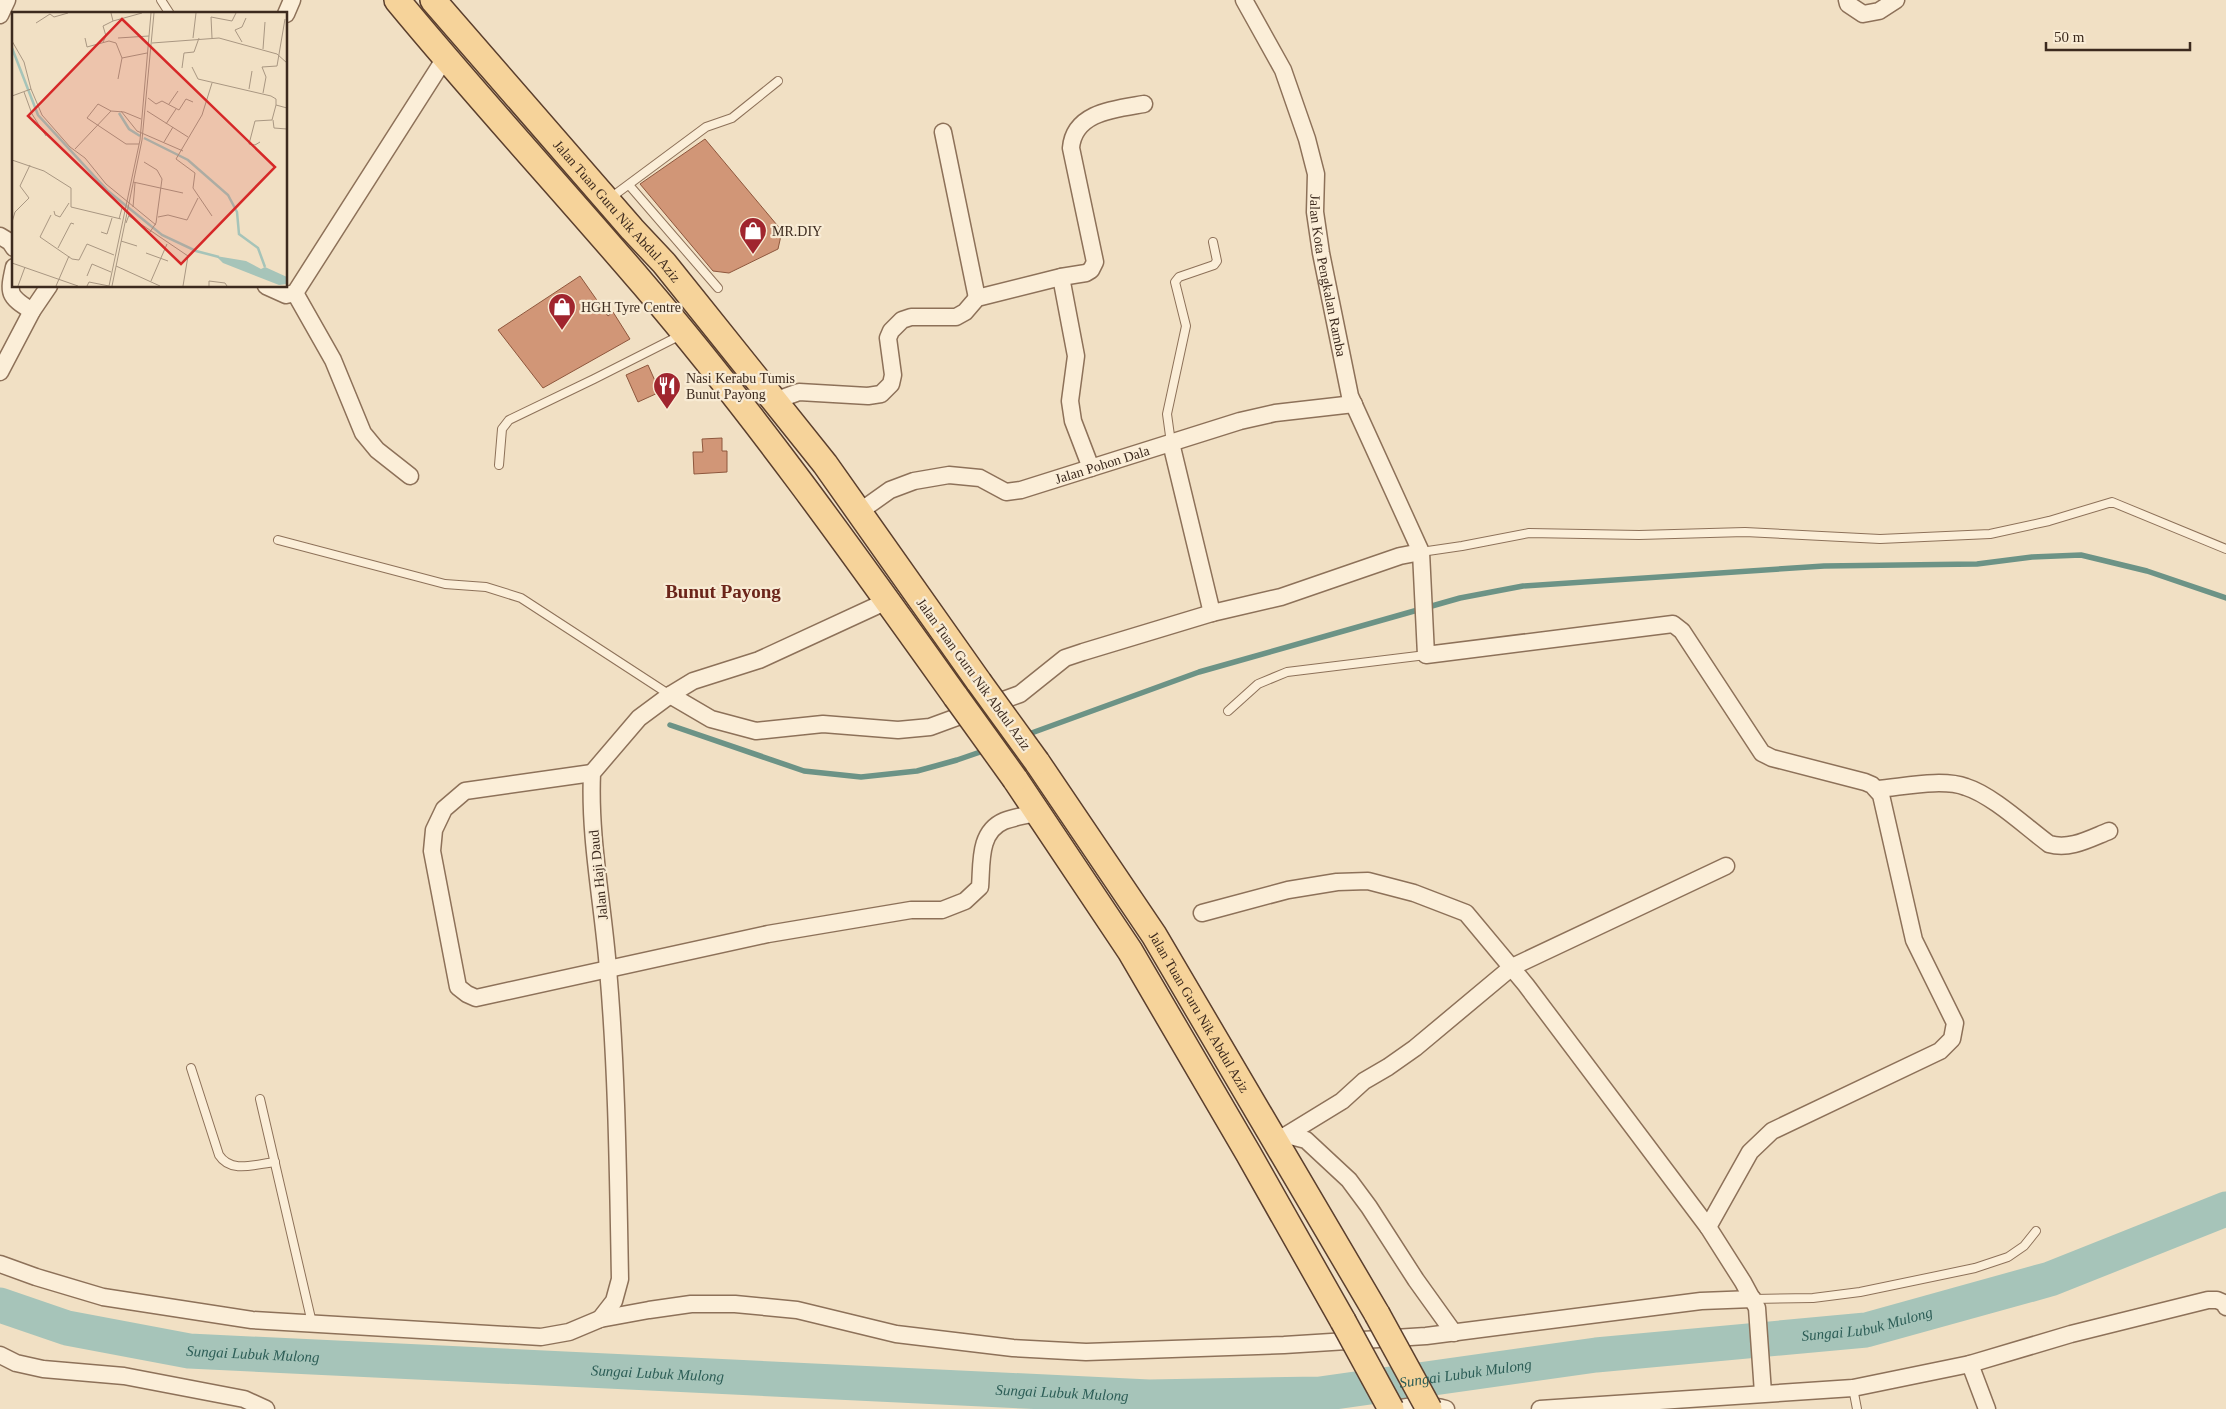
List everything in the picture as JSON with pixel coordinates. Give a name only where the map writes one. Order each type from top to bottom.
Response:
[{"type":"main road","name":"Jalan Tuan Guru Nik Abdul Aziz","points":[[397,0],[445,58],[630,270],[804,486],[1015,779],[1130,951],[1243,1144],[1343,1321],[1390,1409]]},
{"type":"main road","name":"Jalan Tuan Guru Nik Abdul Aziz","points":[[434,0],[632,229],[664,263],[825,464],[1037,762],[1154,936],[1281,1138],[1429,1409]]},
{"type":"main road","points":[[630,270],[640,258],[639,244],[632,229]]},
{"type":"street","points":[[0,15],[8,0]]},
{"type":"street","points":[[287,12],[292,0]]},
{"type":"street","name":"Jalan Kota Pengkalan Ramba","points":[[1244,0],[1283,70],[1307,139],[1316,174],[1315,212],[1321,253],[1350,396],[1420,552],[1426,655]]},
{"type":"street","points":[[1847,0],[1848,4],[1863,14],[1879,11],[1896,0]]},
{"type":"street","points":[[270,288],[286,295],[295,293],[445,58]]},
{"type":"street","points":[[774,401],[799,392],[868,396],[881,394],[891,384],[893,375],[888,338],[895,325],[902,320],[911,317],[956,317],[965,312],[977,298],[1061,277],[1086,273],[1091,270],[1095,262],[1071,148],[1072,137],[1078,128],[1102,112],[1144,104]]},
{"type":"street","points":[[943,132],[977,298]]},
{"type":"street","points":[[0,236],[12,245]]},
{"type":"street","points":[[12,276],[9,289],[12,298],[32,311]]},
{"type":"street","points":[[1061,277],[1076,356],[1070,401],[1073,422],[1091,468]]},
{"type":"street","points":[[0,372],[32,311],[48,288]]},
{"type":"street","points":[[295,293],[333,360],[363,433],[377,450],[410,476]]},
{"type":"street","name":"Jalan Pohon Dala","points":[[859,512],[890,490],[914,481],[950,475],[972,476],[1006,492],[1021,490],[1240,421],[1275,413],[1354,404]]},
{"type":"street","points":[[1171,443],[1212,614]]},
{"type":"street","points":[[670,695],[710,719],[756,730],[823,724],[898,730],[930,726],[1020,694],[1065,658],[1212,614],[1281,597],[1400,556],[1420,552]]},
{"type":"street","points":[[887,601],[759,660],[693,681],[639,718],[592,773],[465,791],[444,809],[434,830],[432,851],[458,987],[476,998],[768,934],[911,910],[942,910],[965,902],[980,887],[983,847],[988,834],[1003,822],[1038,813]]},
{"type":"street","points":[[1426,655],[1673,624],[1682,631],[1762,753],[1772,758],[1865,782],[1877,789],[1884,801],[1914,940],[1954,1023],[1952,1039],[1940,1051],[1782,1124],[1772,1131],[1750,1152],[1708,1227]]},
{"type":"street","name":"Jalan Haji Daud","points":[[592,773],[593,826],[608,968],[617,1111],[620,1279],[614,1301],[600,1319]]},
{"type":"street","points":[[1877,789],[1945,784],[1965,786],[1991,801],[2049,844],[2058,846],[2070,846],[2109,831]]},
{"type":"street","points":[[1281,1138],[1342,1101],[1364,1081],[1415,1048],[1512,967],[1726,866]]},
{"type":"street","points":[[1202,913],[1288,890],[1337,882],[1368,881],[1414,893],[1466,913],[1512,967],[1708,1227],[1755,1304],[1763,1393]]},
{"type":"street","points":[[1281,1138],[1306,1140],[1349,1180],[1370,1207],[1416,1280],[1454,1333]]},
{"type":"street","points":[[0,1264],[103,1297],[252,1320],[541,1337],[569,1332],[600,1319],[691,1304],[735,1304],[797,1310],[896,1334],[1013,1348],[1086,1352],[1284,1345],[1454,1333],[1701,1301],[1755,1304]]},
{"type":"street","points":[[1540,1409],[1853,1388],[1970,1364],[2071,1334],[2208,1300],[2217,1300],[2224,1303],[2226,1307]]},
{"type":"street","points":[[0,1355],[16,1363],[43,1369],[124,1376],[244,1399],[266,1409]]},
{"type":"street","points":[[1970,1364],[1987,1409]]},
{"type":"street","points":[[1396,1409],[1413,1406],[1436,1406],[1446,1409]]},
{"type":"lane","points":[[161,0],[169,12]]},
{"type":"lane","points":[[607,200],[706,127],[732,118],[778,81]]},
{"type":"lane","points":[[629,184],[718,288]]},
{"type":"lane","points":[[1171,443],[1167,414],[1186,326],[1175,282],[1179,277],[1214,264],[1217,261],[1213,242]]},
{"type":"lane","points":[[499,465],[502,429],[509,420],[594,380],[683,334]]},
{"type":"lane","points":[[1420,552],[1529,533],[1639,535],[1745,532],[1880,539],[1990,534],[2049,521],[2112,502],[2226,549]]},
{"type":"lane","points":[[278,540],[445,584],[486,587],[521,598],[670,695]]},
{"type":"lane","points":[[1228,711],[1258,684],[1287,672],[1426,655]]},
{"type":"lane","points":[[191,1068],[219,1156],[224,1162],[235,1168],[275,1162]]},
{"type":"lane","points":[[260,1099],[312,1323]]},
{"type":"lane","points":[[1755,1304],[1860,1292],[1975,1268],[2008,1256],[2024,1246],[2036,1231]]},
{"type":"lane","points":[[1853,1388],[1857,1409]]},
{"type":"building","points":[[705,139],[782,231],[778,249],[729,273],[713,271],[640,184]]},
{"type":"building","points":[[580,276],[608,316],[613,312],[630,339],[543,388],[498,330]]},
{"type":"building","points":[[648,365],[660,392],[638,402],[626,375]]},
{"type":"building","points":[[722,438],[722,451],[727,451],[727,472],[694,474],[693,452],[703,452],[702,439]]},
{"type":"waterway","points":[[1026,735],[1199,672],[1460,598],[1523,586],[1824,566],[1977,564],[2032,557],[2081,555],[2147,571],[2226,598]]},
{"type":"waterway","points":[[670,725],[804,771],[861,777],[917,771],[986,750]]},
{"type":"waterway","name":"Sungai Lubuk Mulong","points":[[0,1305],[67,1328],[189,1351],[1149,1397],[1320,1394],[1596,1355],[1866,1330],[2050,1279],[2226,1209]]},
{"type":"place","name":"MR.DIY","points":[[753,255]]},
{"type":"place","name":"HGH Tyre Centre","points":[[562,331]]},
{"type":"place","name":"Nasi Kerabu Tumis Bunut Payong","points":[[667,410]]},
{"type":"district","name":"Bunut Payong","points":[[723,591]]}]
